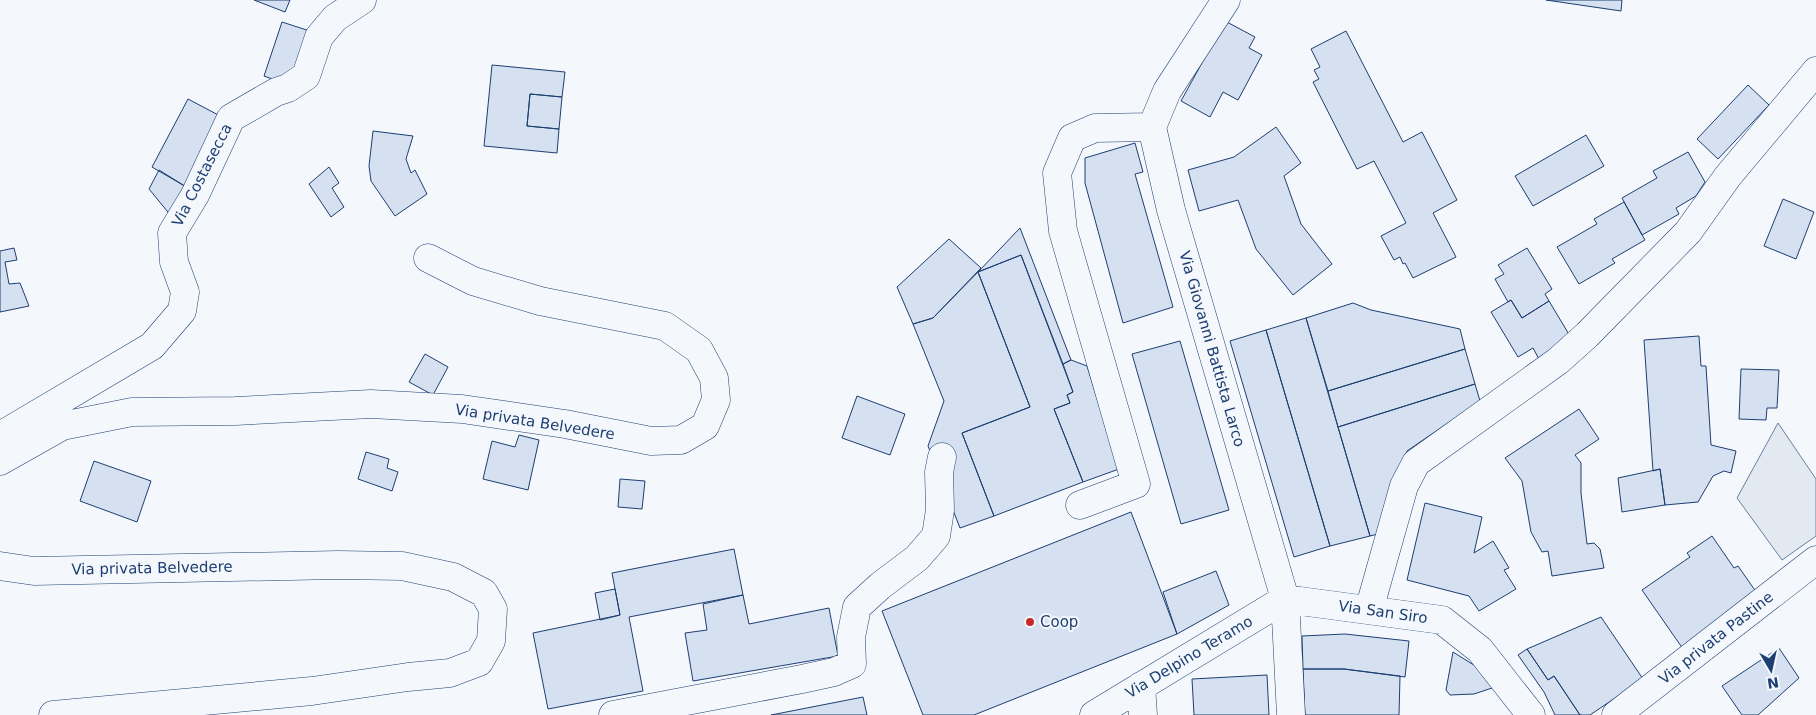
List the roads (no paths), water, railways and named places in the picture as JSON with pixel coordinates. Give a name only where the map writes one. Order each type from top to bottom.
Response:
[{"type":"street","name":"Via Costasecca","points":[[0,436],[152,346],[182,311],[185,292],[174,262],[172,233],[195,195],[231,118],[276,92],[288,88],[306,76],[319,37],[335,18],[362,0]]},
{"type":"street","points":[[1080,505],[1136,484],[1063,231],[1057,173],[1072,138],[1095,128],[1152,127],[1167,91],[1226,0]]},
{"type":"street","points":[[1369,610],[1404,486],[1416,463],[1558,361],[1587,335],[1688,232],[1728,176],[1816,71]]},
{"type":"street","name":"Via Giovanni Battista Larco","points":[[1152,127],[1171,210],[1284,599],[1291,715]]},
{"type":"street","name":"Via privata Belvedere","points":[[0,461],[62,426],[132,412],[235,411],[372,404],[462,410],[565,424],[651,441],[680,440],[705,426],[716,400],[714,378],[699,350],[665,326],[540,301],[473,281],[428,258]]},
{"type":"street","points":[[614,715],[802,679],[834,672],[852,664],[851,637],[857,607],[880,586],[917,558],[936,536],[940,510],[939,472],[942,457]]},
{"type":"street","name":"Via privata Pastine","points":[[1616,715],[1816,560]]},
{"type":"street","name":"Via privata Belvedere","points":[[0,566],[34,571],[338,564],[402,566],[453,577],[484,593],[493,609],[491,641],[479,662],[450,673],[312,691],[53,715]]},
{"type":"street","name":"Via San Siro","points":[[1284,599],[1442,620],[1480,650],[1531,715]]},
{"type":"street","name":"Via Delpino Teramo","points":[[1094,715],[1284,599]]},
{"type":"street","points":[[1141,686],[1143,715]]},
{"type":"place","name":"Coop","points":[[1030,622]]}]
